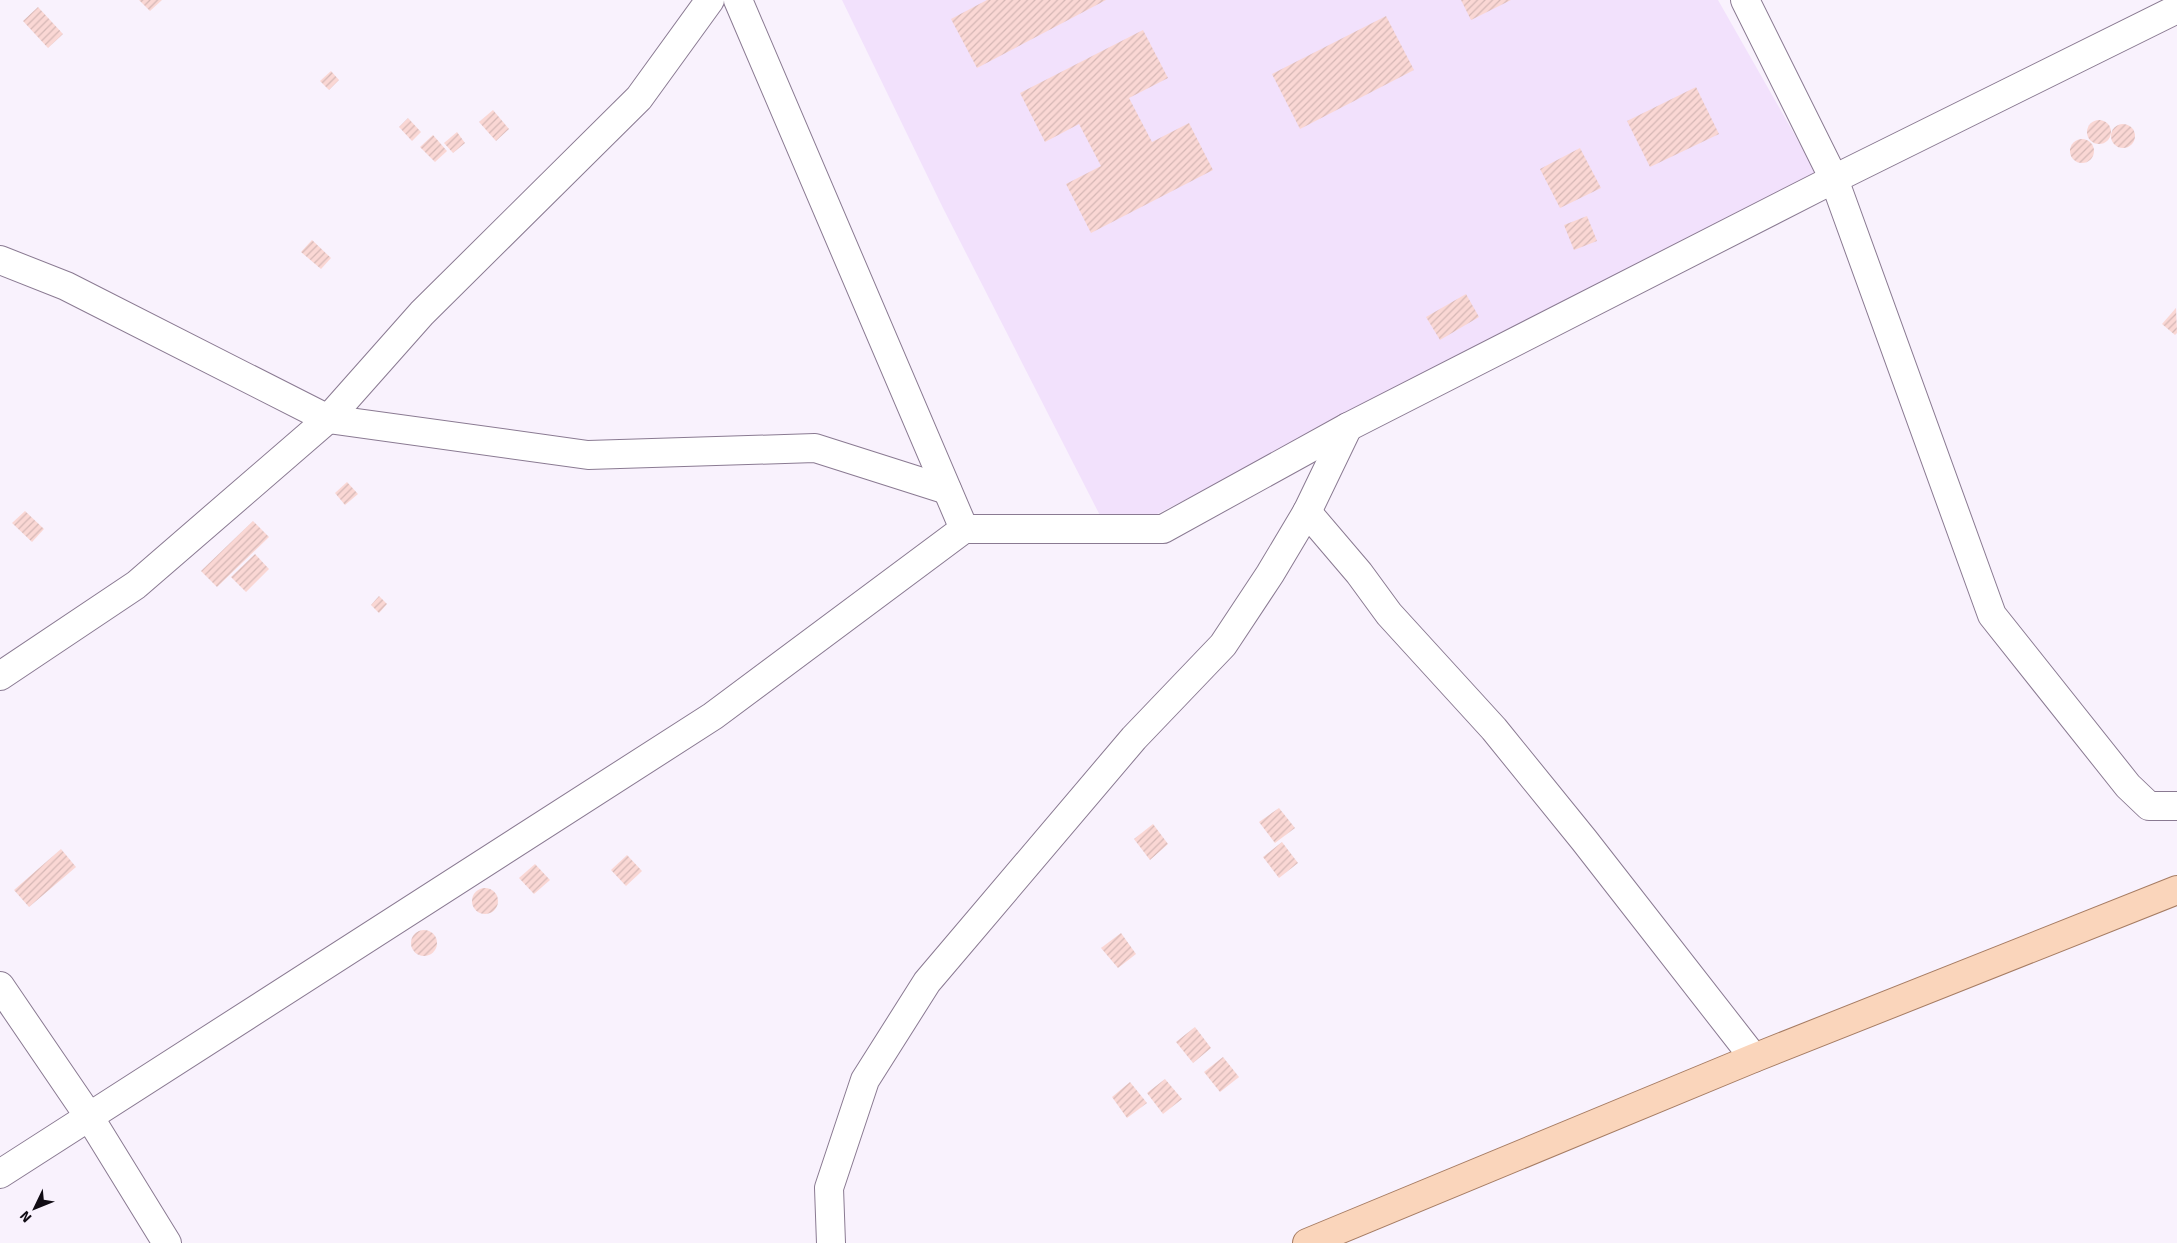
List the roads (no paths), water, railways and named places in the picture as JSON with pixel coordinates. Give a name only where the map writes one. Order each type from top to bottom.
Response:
[{"type":"main road","points":[[1307,1243],[1754,1058],[2177,890]]},
{"type":"street","points":[[0,676],[136,585],[328,419],[422,313],[639,98],[710,0]]},
{"type":"street","points":[[738,0],[964,529]]},
{"type":"street","points":[[1745,0],[1834,179],[1992,615],[2128,786],[2149,806],[2177,806]]},
{"type":"street","points":[[0,1174],[714,716],[964,529],[1164,529],[1348,428],[1834,179],[2177,9]]},
{"type":"street","points":[[0,260],[66,286],[328,419],[588,455],[815,448],[947,490]]},
{"type":"street","points":[[831,1243],[828,1188],[865,1080],[927,982],[1134,738],[1223,645],[1308,512],[1348,428]]},
{"type":"street","points":[[1308,512],[1359,573],[1389,614],[1506,744],[1584,840],[1754,1058]]},
{"type":"street","points":[[0,986],[90,1118],[166,1243]]}]
